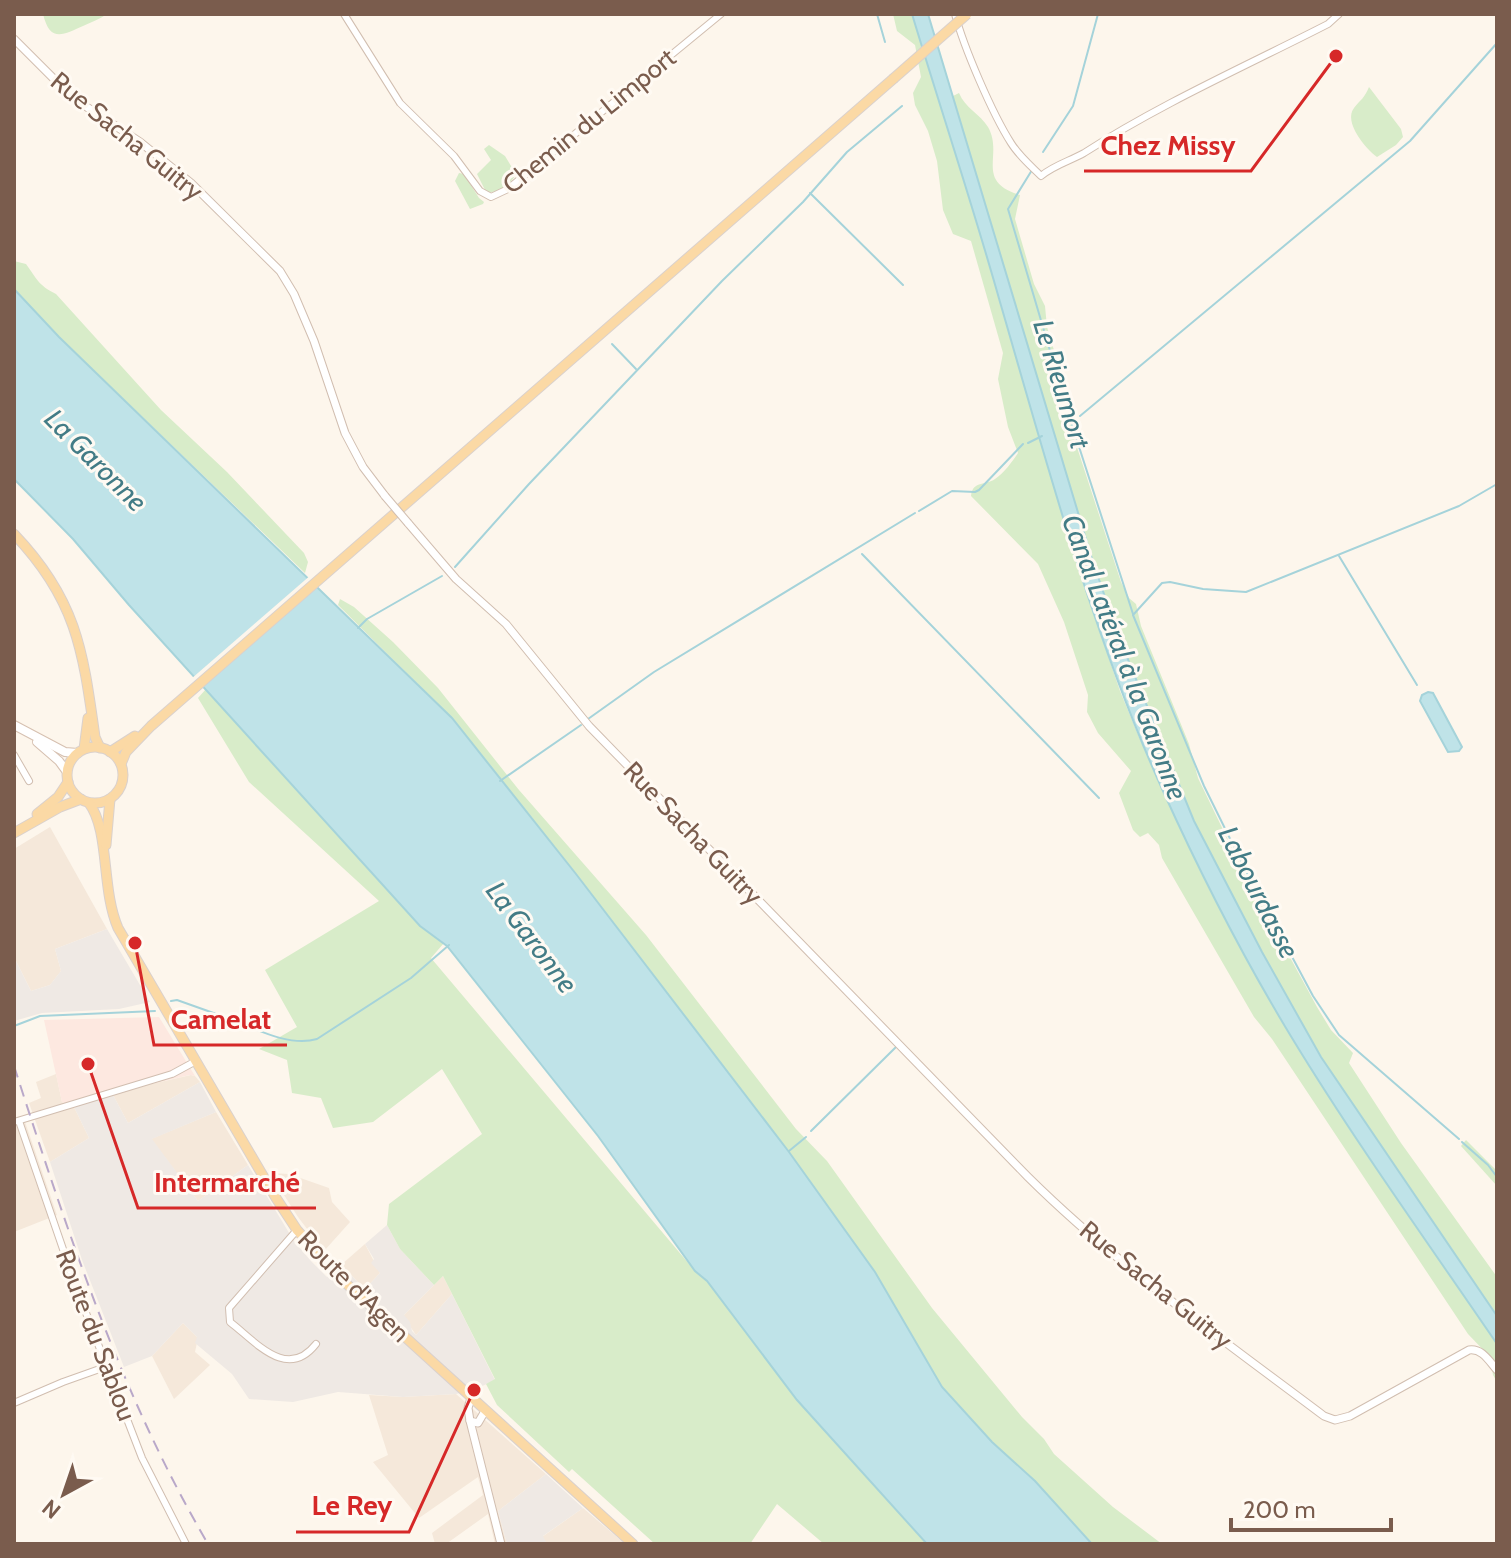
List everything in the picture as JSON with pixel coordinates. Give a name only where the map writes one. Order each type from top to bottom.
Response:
[{"type":"main road","points":[[14,833],[60,807],[110,799],[123,782],[121,764],[126,752],[154,723],[967,14]]},
{"type":"main road","points":[[14,534],[46,572],[66,606],[83,653],[95,737],[121,764]]},
{"type":"main road","points":[[14,833],[58,797],[68,777],[71,762],[81,751],[87,730],[88,687]]},
{"type":"main road","points":[[24,732],[65,752],[105,750],[154,723]]},
{"type":"main road","points":[[14,725],[59,761],[73,792],[85,801]]},
{"type":"main road","name":"Route d'Agen","points":[[106,884],[110,799]]},
{"type":"main road","name":"Route d'Agen","points":[[85,801],[98,820],[112,914],[124,939],[297,1230],[339,1277],[633,1544]]},
{"type":"street","name":"Chemin du Limport","points":[[344,14],[400,103],[454,156],[480,191],[491,197],[508,189],[721,14]]},
{"type":"street","points":[[955,14],[1003,129],[1013,146],[1039,174],[1081,155],[1206,84],[1328,24],[1339,14]]},
{"type":"street","name":"Rue Sacha Guitry","points":[[14,39],[73,98],[140,142],[191,183],[280,271],[294,294],[314,341],[345,433],[363,467],[385,496],[456,579],[506,624],[589,726],[1056,1205],[1189,1314],[1324,1416],[1335,1420],[1350,1416],[1469,1350],[1482,1352],[1497,1370]]},
{"type":"street","points":[[14,755],[29,781]]},
{"type":"street","points":[[17,1121],[172,1074],[196,1061]]},
{"type":"street","name":"Route du Sablou","points":[[17,1121],[76,1287],[142,1458],[186,1544]]},
{"type":"street","points":[[297,1230],[229,1308],[230,1322],[275,1358],[290,1360],[303,1357],[316,1344]]},
{"type":"street","points":[[14,1403],[108,1366]]},
{"type":"street","points":[[471,1398],[468,1408],[474,1422],[474,1436],[501,1544]]},
{"type":"street","points":[[474,1422],[485,1411]]},
{"type":"shaded area","points":[[50,827],[107,929],[55,949],[61,971],[50,985],[31,991],[14,957],[14,849]]},
{"type":"shaded area","points":[[107,929],[150,1002],[119,1009],[42,1013],[14,1021],[14,957],[31,991],[50,985],[61,971],[55,949]]},
{"type":"shaded area","points":[[159,1017],[195,1076],[112,1093],[74,1107],[62,1102],[44,1020]]},
{"type":"shaded area","points":[[56,1074],[62,1102],[74,1107],[89,1138],[50,1162],[29,1103],[41,1098],[36,1082]]},
{"type":"shaded area","points":[[191,1075],[200,1082],[128,1123],[112,1093]]},
{"type":"shaded area","points":[[200,1082],[216,1112],[152,1139],[198,1201],[248,1165],[294,1241],[310,1260],[327,1277],[341,1265],[365,1289],[380,1273],[371,1263],[374,1259],[365,1244],[387,1225],[400,1249],[434,1285],[404,1315],[412,1331],[416,1335],[452,1294],[495,1380],[456,1394],[403,1397],[338,1392],[293,1402],[249,1399],[232,1374],[195,1343],[197,1337],[183,1323],[152,1356],[124,1367],[82,1260],[50,1162],[89,1138],[74,1107],[112,1093],[128,1123]]},
{"type":"shaded area","points":[[216,1112],[248,1165],[198,1201],[151,1139]]},
{"type":"shaded area","points":[[23,1116],[57,1215],[14,1232],[14,1118]]},
{"type":"shaded area","points":[[270,1173],[289,1174],[329,1188],[332,1202],[350,1222],[324,1251],[298,1217]]},
{"type":"shaded area","points":[[365,1244],[380,1273],[365,1289],[341,1265]]},
{"type":"shaded area","points":[[443,1276],[452,1294],[416,1335],[403,1316]]},
{"type":"shaded area","points":[[183,1323],[198,1338],[195,1352],[210,1365],[174,1399],[152,1356]]},
{"type":"shaded area","points":[[456,1394],[546,1474],[498,1511],[507,1544],[495,1544],[488,1514],[446,1544],[435,1544],[432,1533],[483,1495],[478,1477],[419,1518],[373,1462],[388,1455],[369,1395]]},
{"type":"shaded area","points":[[546,1474],[583,1508],[543,1536],[547,1544],[507,1544],[498,1511]]},
{"type":"shaded area","points":[[583,1508],[625,1544],[547,1544],[542,1537]]},
{"type":"green space","points":[[43,14],[107,14],[58,34],[49,29]]},
{"type":"green space","points":[[893,14],[912,14],[1085,588],[1139,737],[1203,876],[1293,1040],[1497,1344],[1497,1382],[1490,1357],[1468,1334],[1272,1039],[1254,1017],[1162,858],[1159,845],[1148,833],[1140,837],[1133,830],[1119,793],[1131,771],[1098,733],[1087,712],[1088,695],[1064,622],[1038,564],[971,496],[977,485],[1002,474],[1018,453],[1008,427],[998,379],[1003,353],[971,241],[953,234],[943,210],[937,161],[928,131],[915,105],[913,93],[921,77],[915,45],[897,31]]},
{"type":"green space","points":[[1369,87],[1401,129],[1403,137],[1377,157],[1362,142],[1351,120],[1354,108]]},
{"type":"green space","points":[[959,93],[988,127],[992,137],[994,175],[998,182],[1020,195],[1015,219],[1034,284],[1045,306],[1047,327],[1074,417],[1072,432],[1121,582],[1129,598],[1136,604],[1141,626],[1189,744],[1198,778],[1243,871],[1317,1007],[1331,1030],[1353,1053],[1349,1063],[1401,1143],[1497,1277],[1497,1316],[1321,1057],[1194,821],[1118,635],[1092,559],[953,96]]},
{"type":"green space","points":[[489,145],[505,156],[516,174],[504,188],[486,192],[477,174],[491,160],[484,149]]},
{"type":"green space","points":[[459,173],[464,174],[483,204],[470,209],[455,181]]},
{"type":"green space","points":[[14,261],[26,264],[41,285],[56,294],[161,410],[227,472],[304,553],[308,562],[305,573],[59,337],[14,289]]},
{"type":"green space","points":[[340,599],[354,607],[393,642],[438,688],[519,790],[646,935],[796,1129],[827,1161],[932,1308],[1054,1454],[1113,1507],[1162,1544],[1092,1544],[942,1387],[875,1272],[789,1152],[452,718],[338,605]]},
{"type":"green space","points":[[206,689],[420,926],[444,943],[431,958],[695,1271],[707,1281],[797,1400],[927,1544],[824,1544],[777,1504],[750,1544],[655,1544],[572,1469],[569,1472],[497,1405],[486,1384],[495,1379],[443,1276],[434,1285],[400,1249],[387,1225],[389,1204],[482,1134],[442,1069],[373,1122],[333,1128],[321,1098],[292,1093],[287,1060],[259,1049],[297,1027],[265,970],[379,901],[249,782],[198,698]]},
{"type":"green space","points":[[1466,1140],[1497,1171],[1497,1186],[1461,1146]]},
{"type":"water","name":"Canal Latéral à la Garonne","points":[[912,14],[928,14],[1092,559],[1118,635],[1194,821],[1321,1057],[1497,1316],[1497,1344],[1292,1038],[1224,916],[1163,791],[1114,672],[1073,550]]},
{"type":"water","name":"La Garonne","points":[[14,289],[59,337],[452,718],[789,1152],[875,1272],[942,1387],[1092,1544],[927,1544],[797,1400],[707,1281],[695,1271],[598,1136],[447,946],[420,926],[73,539],[14,479]]},
{"type":"water","points":[[1433,693],[1462,747],[1459,751],[1448,752],[1420,701],[1422,695]]},
{"type":"pier","points":[[312,574],[321,584],[200,689],[191,679]]},
{"type":"waterway","points":[[877,14],[885,42]]},
{"type":"waterway","name":"Le Rieumort","points":[[1043,152],[1073,106],[1098,14]]},
{"type":"waterway","points":[[1080,416],[1410,141],[1497,43]]},
{"type":"waterway","points":[[455,567],[529,484],[722,281],[803,202],[847,152],[902,106]]},
{"type":"waterway","name":"Le Rieumort","points":[[1032,170],[1008,209],[1072,425],[1133,614]]},
{"type":"waterway","points":[[810,193],[903,285]]},
{"type":"waterway","points":[[612,344],[636,369]]},
{"type":"waterway","points":[[1028,443],[1042,436]]},
{"type":"waterway","points":[[919,511],[952,491],[979,490],[1023,444]]},
{"type":"waterway","name":"Labourdasse","points":[[1459,1139],[1339,1035],[1313,996],[1204,786],[1133,615],[1162,583],[1246,592],[1459,506],[1497,484]]},
{"type":"waterway","points":[[588,719],[654,672],[915,513]]},
{"type":"waterway","points":[[862,554],[1099,798]]},
{"type":"waterway","points":[[1339,556],[1417,685]]},
{"type":"waterway","points":[[358,628],[367,619],[442,576]]},
{"type":"waterway","points":[[500,781],[581,725]]},
{"type":"waterway","points":[[233,1020],[285,1039],[317,1039],[411,978],[449,945]]},
{"type":"waterway","points":[[171,1001],[177,1000],[222,1016]]},
{"type":"waterway","points":[[14,1026],[40,1016],[155,1011]]},
{"type":"waterway","points":[[811,1131],[896,1047]]},
{"type":"waterway","points":[[789,1151],[806,1137]]},
{"type":"waterway","name":"Labourdasse","points":[[1462,1142],[1497,1177]]},
{"type":"railway","points":[[14,1066],[75,1250],[122,1370],[148,1429],[208,1544]]},
{"type":"place","name":"Chez Missy","points":[[1336,56]]},
{"type":"place","name":"Camelat","points":[[135,943]]},
{"type":"place","name":"Intermarché","points":[[88,1064]]},
{"type":"place","name":"Le Rey","points":[[474,1390]]}]
